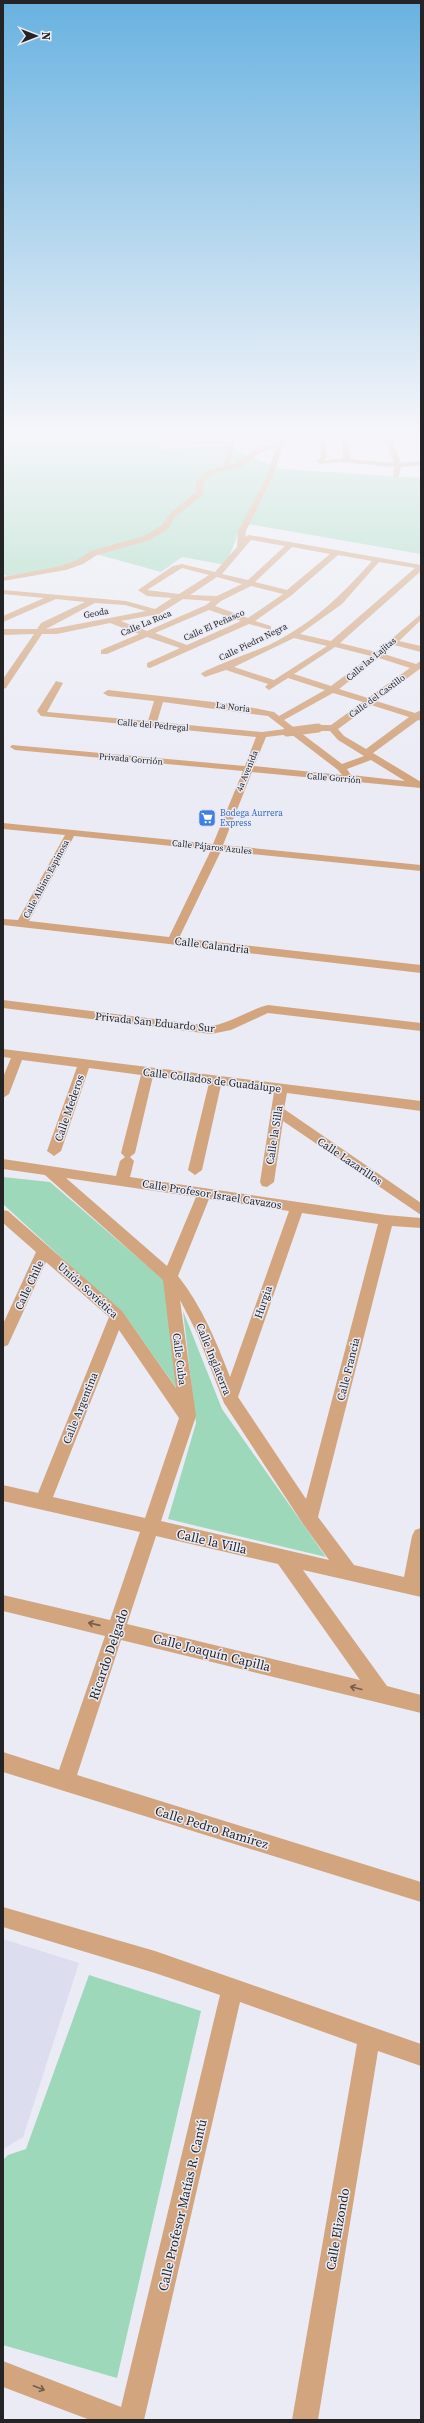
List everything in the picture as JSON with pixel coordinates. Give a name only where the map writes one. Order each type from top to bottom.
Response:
[{"type":"street","points":[[3,579],[62,568],[80,562],[94,553],[119,547]]},
{"type":"street","name":"Geoda","points":[[3,632],[38,633],[156,612],[184,596],[217,574],[240,547]]},
{"type":"street","name":"Calle La Roca","points":[[104,652],[210,607],[218,599],[248,584],[288,547]]},
{"type":"street","points":[[312,547],[421,567]]},
{"type":"street","name":"Calle El Peñasco","points":[[150,665],[250,621],[289,593],[338,551]]},
{"type":"street","name":"Calle Piedra Negra","points":[[205,674],[226,667],[292,635],[341,601],[378,559]]},
{"type":"street","points":[[218,599],[147,594],[142,590],[178,567],[217,574],[248,584],[289,593]]},
{"type":"street","points":[[226,667],[272,685],[333,644],[421,567]]},
{"type":"street","points":[[3,592],[91,602],[126,603],[156,612]]},
{"type":"street","points":[[3,598],[13,594]]},
{"type":"street","points":[[3,619],[54,597]]},
{"type":"street","points":[[3,686],[38,633],[49,622],[91,602]]},
{"type":"street","points":[[210,607],[268,628]]},
{"type":"street","name":"Calle las Lajitas","points":[[279,718],[318,700],[332,691],[379,655],[421,616]]},
{"type":"street","points":[[111,621],[187,648]]},
{"type":"street","points":[[292,635],[379,655],[419,666]]},
{"type":"street","points":[[392,642],[421,649]]},
{"type":"street","name":"Calle del Castillo","points":[[333,728],[419,666]]},
{"type":"street","points":[[287,675],[332,691],[420,716]]},
{"type":"street","name":"Calle del Pedregal","points":[[59,683],[42,711],[44,714],[262,735]]},
{"type":"street","name":"La Noria","points":[[108,692],[251,709],[279,718],[341,768],[353,780]]},
{"type":"street","points":[[152,725],[159,698]]},
{"type":"street","points":[[341,768],[369,755],[420,716]]},
{"type":"street","points":[[262,735],[318,728],[333,728],[341,738],[420,785]]},
{"type":"street","name":"4a Avenida","points":[[173,940],[217,848],[262,735]]},
{"type":"street","name":"Privada Gorrión","points":[[15,747],[248,770]]},
{"type":"street","name":"Calle Gorrión","points":[[248,770],[420,785]]},
{"type":"street","points":[[3,838],[7,827]]},
{"type":"street","name":"Calle Pájaros Azules","points":[[7,827],[421,868]]},
{"type":"street","name":"Calle Albino Espinosa","points":[[22,924],[71,833]]},
{"type":"street","name":"Calle Calandria","points":[[3,922],[421,969]]},
{"type":"street","name":"Privada San Eduardo Sur","points":[[3,1004],[211,1030],[228,1028],[255,1013],[268,1009],[421,1027]]},
{"type":"street","name":"Calle Collados de Guadalupe","points":[[3,1053],[421,1106]]},
{"type":"street","points":[[3,1094],[18,1055]]},
{"type":"street","name":"Calle Mederos","points":[[54,1151],[84,1064]]},
{"type":"street","points":[[122,1180],[148,1072]]},
{"type":"street","points":[[195,1170],[216,1081]]},
{"type":"street","name":"Calle la Silla","points":[[267,1182],[279,1112],[281,1088]]},
{"type":"street","name":"Calle Lazarillos","points":[[279,1112],[421,1210]]},
{"type":"street","name":"Calle Profesor Israel Cavazos","points":[[3,1164],[205,1192],[386,1220],[421,1223]]},
{"type":"street","name":"Calle Inglaterra","points":[[49,1171],[137,1250],[170,1277],[188,1299],[205,1333],[230,1398],[309,1519],[349,1573]]},
{"type":"street","name":"Calle Cuba","points":[[149,1527],[188,1416],[170,1277],[205,1192]]},
{"type":"street","name":"Hurgia","points":[[230,1398],[297,1207]]},
{"type":"street","name":"Unión Soviética","points":[[3,1215],[117,1315],[188,1416]]},
{"type":"street","name":"Calle Francia","points":[[309,1519],[386,1220]]},
{"type":"street","name":"Calle Chile","points":[[3,1341],[44,1251]]},
{"type":"street","name":"Calle Argentina","points":[[43,1502],[117,1315]]},
{"type":"street","name":"Calle la Villa","points":[[3,1493],[416,1588]]},
{"type":"street","name":"Ricardo Delgado","points":[[65,1781],[118,1629],[149,1527]]},
{"type":"street","points":[[416,1588],[421,1536]]},
{"type":"street","points":[[284,1558],[381,1694]]},
{"type":"street","name":"Calle Joaquín Capilla","points":[[3,1603],[118,1629],[421,1704]]},
{"type":"street","name":"Calle Pedro Ramírez","points":[[3,1762],[421,1892]]},
{"type":"street","points":[[3,1917],[155,1962],[232,1991],[421,2055]]},
{"type":"street","name":"Calle Profesor Matías R. Cantú","points":[[131,2420],[232,1991]]},
{"type":"street","name":"Calle Elizondo","points":[[305,2420],[369,2038]]},
{"type":"street","points":[[3,2374],[123,2420]]},
{"type":"shaded area","points":[[3,1939],[79,1963],[23,2137],[3,2149]]},
{"type":"green space","points":[[3,547],[233,547],[226,565],[182,557],[161,572],[96,554],[65,566],[7,576],[3,574]]},
{"type":"green space","points":[[381,547],[421,547],[421,554]]},
{"type":"green space","points":[[3,1177],[50,1182],[165,1281],[180,1393],[126,1317],[3,1204]]},
{"type":"green space","points":[[183,1311],[222,1409],[326,1557],[168,1519],[196,1423]]},
{"type":"green space","points":[[89,1975],[201,2011],[117,2378],[3,2345],[3,2160],[8,2155],[26,2149]]},
{"type":"place","name":"Bodega Aurrera Express","points":[[207,818]]}]
